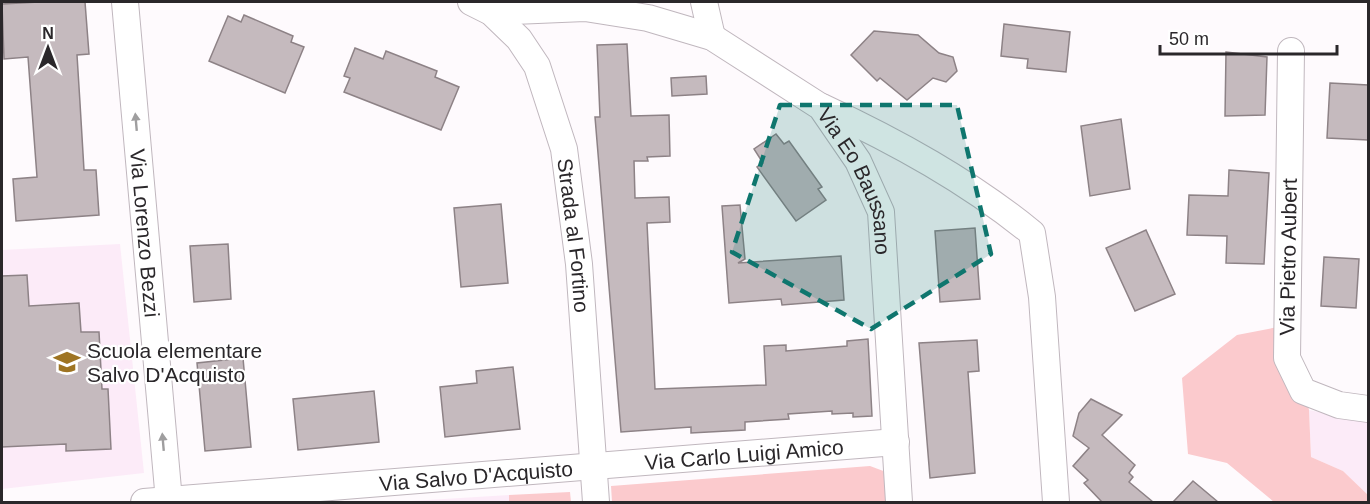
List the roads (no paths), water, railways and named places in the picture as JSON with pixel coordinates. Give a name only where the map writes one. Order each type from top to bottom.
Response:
[{"type":"street","name":"Via Lorenzo Bezzi","points":[[125,2],[156,502]]},
{"type":"street","points":[[704,2],[712,37]]},
{"type":"street","name":"Via Eo Baussano","points":[[481,7],[585,8],[648,18],[712,37],[821,107],[858,161],[881,212],[899,502]]},
{"type":"street","name":"Strada al Fortino","points":[[481,7],[519,39],[537,66],[564,149],[579,264],[596,502]]},
{"type":"street","name":"Via Pietro Aubert","points":[[1291,51],[1287,357],[1303,390],[1339,405],[1368,409]]},
{"type":"street","points":[[821,107],[889,138],[991,200],[1032,233],[1042,297],[1056,502]]},
{"type":"street","name":"Via Carlo Luigi Amico","points":[[593,467],[896,442]]},
{"type":"street","name":"Via Salvo D'Acquisto","points":[[156,502],[593,467]]},
{"type":"place","name":"Scuola elementare Salvo D'Acquisto","points":[[67,362]]}]
